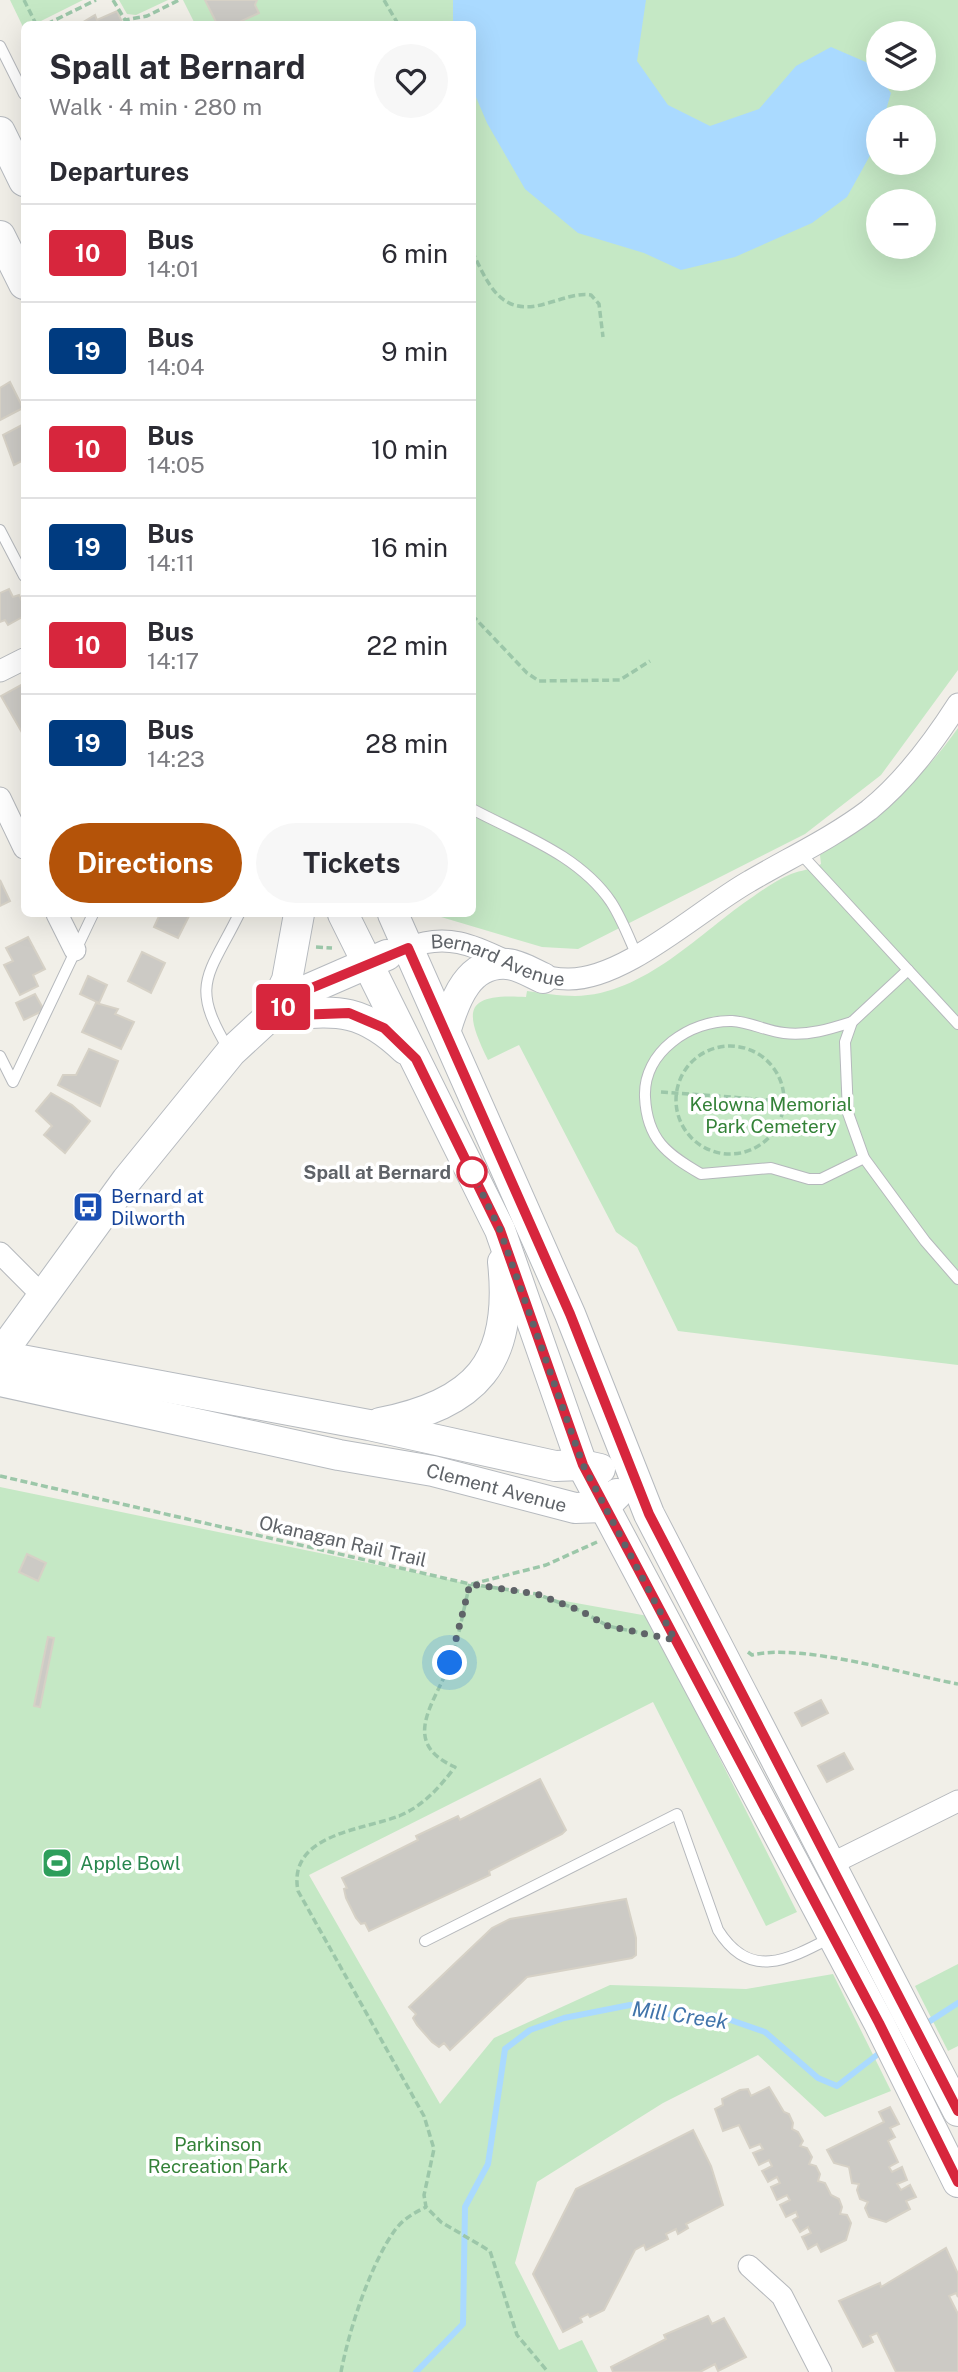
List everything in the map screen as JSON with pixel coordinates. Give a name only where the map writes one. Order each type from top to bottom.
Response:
[{"type":"main road","points":[[0,132],[21,175]]},
{"type":"main road","points":[[0,236],[21,278]]},
{"type":"main road","points":[[298,917],[287,980],[270,1016],[349,1013],[384,1028],[416,1059]]},
{"type":"main road","points":[[345,917],[500,1230],[583,1465],[879,2023],[958,2182]]},
{"type":"main road","points":[[382,917],[408,948]]},
{"type":"main road","points":[[394,917],[446,1029],[570,1314],[635,1476],[683,1580],[730,1666],[829,1865],[958,2111]]},
{"type":"main road","name":"Bernard Avenue","points":[[0,1355],[41,1294],[127,1180],[230,1052],[270,1016],[309,989],[408,948]]},
{"type":"main road","points":[[446,1029],[454,1002],[466,981],[487,966],[509,964],[543,978]]},
{"type":"main road","points":[[369,1425],[419,1415],[452,1401],[481,1377],[498,1345],[502,1329],[505,1274],[500,1230]]},
{"type":"main road","name":"Clement Avenue","points":[[0,1355],[369,1425],[555,1466],[583,1465],[635,1476]]},
{"type":"main road","name":"Clement Avenue","points":[[0,1381],[339,1455],[433,1471],[575,1508],[604,1507]]},
{"type":"main road","points":[[604,1507],[635,1476]]},
{"type":"street","points":[[0,671],[21,660]]},
{"type":"street","name":"Bernard Avenue","points":[[408,948],[423,942],[472,943],[543,978],[572,980],[603,972],[637,956],[748,881],[801,854],[869,810],[908,773],[958,705]]},
{"type":"street","points":[[0,799],[21,842]]},
{"type":"street","points":[[58,917],[75,950]]},
{"type":"street","points":[[0,1254],[41,1294]]},
{"type":"street","points":[[829,1865],[958,1801]]},
{"type":"street","points":[[749,2266],[782,2296],[821,2372]]},
{"type":"lane","points":[[0,46],[21,88]]},
{"type":"lane","points":[[0,530],[21,570]]},
{"type":"lane","points":[[476,811],[556,852],[585,873],[613,906],[637,956]]},
{"type":"lane","points":[[801,854],[958,1024]]},
{"type":"lane","points":[[0,1056],[13,1082],[92,917]]},
{"type":"lane","points":[[230,1052],[205,1005],[204,990],[238,917]]},
{"type":"lane","points":[[864,1158],[821,1179],[809,1179],[771,1168],[701,1174],[658,1142],[646,1118],[645,1091],[653,1063],[673,1039],[703,1025],[734,1021],[785,1033],[820,1032],[852,1022],[908,970]]},
{"type":"lane","points":[[852,1022],[845,1042],[848,1113],[864,1158],[925,1241],[958,1279]]},
{"type":"lane","points":[[425,1941],[677,1814],[718,1930],[729,1947],[741,1958],[760,1962],[800,1954],[832,1937]]},
{"type":"path","points":[[24,0],[34,21]]},
{"type":"path","points":[[53,21],[96,0]]},
{"type":"path","points":[[113,0],[125,20],[146,16],[179,0]]},
{"type":"path","points":[[384,0],[396,21]]},
{"type":"path","points":[[476,259],[492,292],[503,301],[520,306],[541,306],[579,294],[591,295],[599,304],[603,337]]},
{"type":"path","points":[[476,618],[527,673],[539,681],[620,680],[650,661]]},
{"type":"path","points":[[307,945],[329,950],[335,947]]},
{"type":"path","points":[[733,1045],[750,1049],[766,1058],[777,1072],[784,1089],[784,1101],[779,1124],[768,1139],[753,1149],[727,1154],[701,1146],[688,1135],[679,1119],[676,1094],[686,1068],[699,1055],[715,1047],[733,1045]]},
{"type":"path","points":[[676,1094],[784,1101]]},
{"type":"path","name":"Okanagan Rail Trail","points":[[0,1476],[470,1584],[537,1594],[581,1611],[608,1626],[675,1640]]},
{"type":"path","points":[[470,1584],[450,1663],[425,1716],[423,1728],[434,1754],[455,1767],[435,1793],[400,1815],[325,1839],[302,1861],[296,1882],[298,1891],[424,2116],[434,2149],[424,2195],[426,2207],[441,2222],[490,2251],[517,2334],[548,2372]]},
{"type":"path","points":[[341,2372],[348,2336],[383,2250],[396,2228],[409,2216],[426,2207]]},
{"type":"green space","points":[[10,0],[83,0],[41,21],[21,23]]},
{"type":"green space","points":[[119,0],[168,0],[136,15],[127,14]]},
{"type":"green space","points":[[183,0],[958,0],[958,670],[881,775],[805,834],[578,949],[542,947],[441,917],[476,917],[476,21],[194,21]]},
{"type":"green space","name":"Kelowna Memorial Park Cemetery","points":[[958,728],[958,1365],[678,1331],[637,1247],[616,1232],[519,1045],[488,1060],[475,1029],[474,1009],[480,1002],[490,998],[526,997],[527,991],[569,996],[601,993],[648,973],[767,887],[791,874],[821,864],[820,855],[896,798],[928,766]]},
{"type":"green space","name":"Parkinson Recreation Park","points":[[0,1487],[470,1584],[648,1616],[797,1912],[766,1926],[653,1702],[309,1875],[440,2104],[494,2038],[610,1985],[746,1989],[833,1974],[891,2091],[825,2117],[758,2055],[663,2103],[537,2182],[515,2263],[559,2350],[582,2340],[598,2372],[0,2372]]},
{"type":"green space","points":[[958,1964],[958,2046],[948,2051],[915,1986]]},
{"type":"water","points":[[453,0],[646,0],[637,61],[668,105],[710,126],[759,109],[796,66],[831,47],[866,62],[866,91],[891,93],[888,105],[866,105],[866,163],[847,197],[812,223],[735,257],[681,270],[644,253],[578,233],[525,189],[487,123],[476,97],[476,21],[453,21]]},
{"type":"building","points":[[205,0],[257,0],[255,5],[259,13],[242,21],[216,21]]},
{"type":"building","points":[[117,11],[122,21],[85,21],[95,15],[97,20]]},
{"type":"building","points":[[10,382],[21,409],[0,420],[0,388]]},
{"type":"building","points":[[21,426],[21,462],[14,465],[3,435]]},
{"type":"building","points":[[9,589],[13,597],[19,595],[21,599],[21,618],[8,625],[5,620],[0,622],[0,593]]},
{"type":"building","points":[[21,685],[21,731],[1,696]]},
{"type":"building","points":[[0,880],[10,901],[0,906]]},
{"type":"building","points":[[159,917],[188,917],[178,938],[154,927]]},
{"type":"building","points":[[28,937],[45,969],[33,975],[38,986],[20,995],[4,965],[13,961],[6,948]]},
{"type":"building","points":[[142,952],[165,963],[151,993],[128,981]]},
{"type":"building","points":[[88,976],[107,985],[99,1003],[80,994]]},
{"type":"building","points":[[35,994],[44,1010],[24,1020],[16,1003]]},
{"type":"building","points":[[96,1003],[118,1009],[115,1014],[134,1022],[121,1049],[82,1032]]},
{"type":"building","points":[[89,1049],[118,1061],[100,1106],[58,1085],[63,1075],[76,1075]]},
{"type":"building","points":[[51,1093],[72,1105],[90,1121],[65,1153],[44,1135],[52,1126],[36,1111]]},
{"type":"building","points":[[27,1554],[46,1563],[38,1581],[19,1572]]},
{"type":"building","points":[[48,1637],[54,1638],[40,1707],[34,1706]]},
{"type":"building","points":[[821,1700],[828,1713],[802,1726],[795,1713]]},
{"type":"building","points":[[844,1753],[853,1769],[827,1782],[818,1766]]},
{"type":"building","points":[[540,1779],[566,1830],[562,1834],[489,1871],[490,1875],[369,1931],[365,1923],[361,1924],[356,1918],[346,1898],[344,1889],[347,1888],[342,1878],[418,1840],[416,1836],[458,1816],[460,1820]]},
{"type":"building","points":[[626,1899],[636,1938],[636,1955],[632,1958],[527,1977],[450,2050],[444,2043],[439,2047],[432,2042],[417,2025],[413,2018],[416,2014],[409,2007],[492,1928],[510,1919]]},
{"type":"building","points":[[769,2087],[784,2112],[789,2114],[793,2123],[792,2129],[798,2132],[803,2141],[800,2146],[807,2148],[812,2157],[809,2164],[816,2166],[820,2174],[818,2181],[825,2183],[831,2195],[839,2199],[842,2207],[840,2214],[847,2215],[851,2223],[846,2240],[821,2252],[817,2244],[808,2249],[802,2237],[811,2233],[808,2227],[800,2232],[793,2220],[798,2217],[796,2212],[786,2217],[780,2205],[790,2200],[787,2195],[777,2200],[771,2187],[780,2183],[777,2177],[768,2182],[762,2171],[772,2166],[769,2160],[759,2165],[753,2153],[763,2149],[760,2144],[750,2148],[739,2125],[723,2131],[715,2109],[723,2105],[722,2099],[740,2090],[748,2089],[751,2096]]},
{"type":"building","points":[[890,2107],[899,2124],[890,2128],[895,2137],[888,2141],[898,2162],[889,2167],[892,2172],[902,2167],[907,2180],[897,2184],[901,2190],[910,2185],[916,2197],[906,2201],[910,2209],[886,2222],[869,2217],[865,2208],[868,2202],[860,2199],[857,2190],[859,2184],[852,2183],[849,2167],[834,2163],[827,2150],[884,2122],[879,2112]]},
{"type":"building","points":[[693,2130],[711,2166],[723,2205],[686,2224],[688,2228],[678,2234],[676,2229],[666,2234],[668,2239],[646,2250],[644,2245],[635,2250],[604,2310],[590,2317],[588,2314],[580,2318],[582,2322],[563,2332],[533,2274],[576,2189]]},
{"type":"building","points":[[946,2248],[958,2274],[958,2297],[956,2293],[949,2296],[958,2314],[958,2372],[896,2372],[877,2333],[870,2336],[873,2342],[863,2347],[839,2301],[880,2283],[881,2287]]},
{"type":"building","points":[[708,2316],[712,2324],[724,2318],[746,2357],[718,2371],[715,2364],[700,2372],[613,2372],[611,2367],[666,2339],[664,2335]]},
{"type":"waterway","name":"Mill Creek","points":[[924,2025],[958,2003]]},
{"type":"waterway","name":"Mill Creek","points":[[416,2372],[463,2324],[465,2207],[488,2164],[505,2049],[530,2030],[564,2018],[630,2005],[667,2014],[719,2016],[765,2032],[818,2078],[837,2086],[882,2051]]},
{"type":"bus line","name":"10","points":[[958,2111],[649,1514],[570,1314],[408,948],[354,968],[309,989],[270,1016],[349,1013],[384,1028],[416,1059],[500,1230],[583,1465],[879,2023],[958,2182]]},
{"type":"place","name":"Spall at Bernard","points":[[472,1172]]},
{"type":"place","name":"Bernard at Dilworth","points":[[88,1207]]},
{"type":"place","name":"Apple Bowl","points":[[57,1863]]},
{"type":"route","points":[[450,1663],[470,1584],[537,1594],[581,1611],[608,1626],[675,1640],[583,1465],[500,1230],[472,1172]]}]
